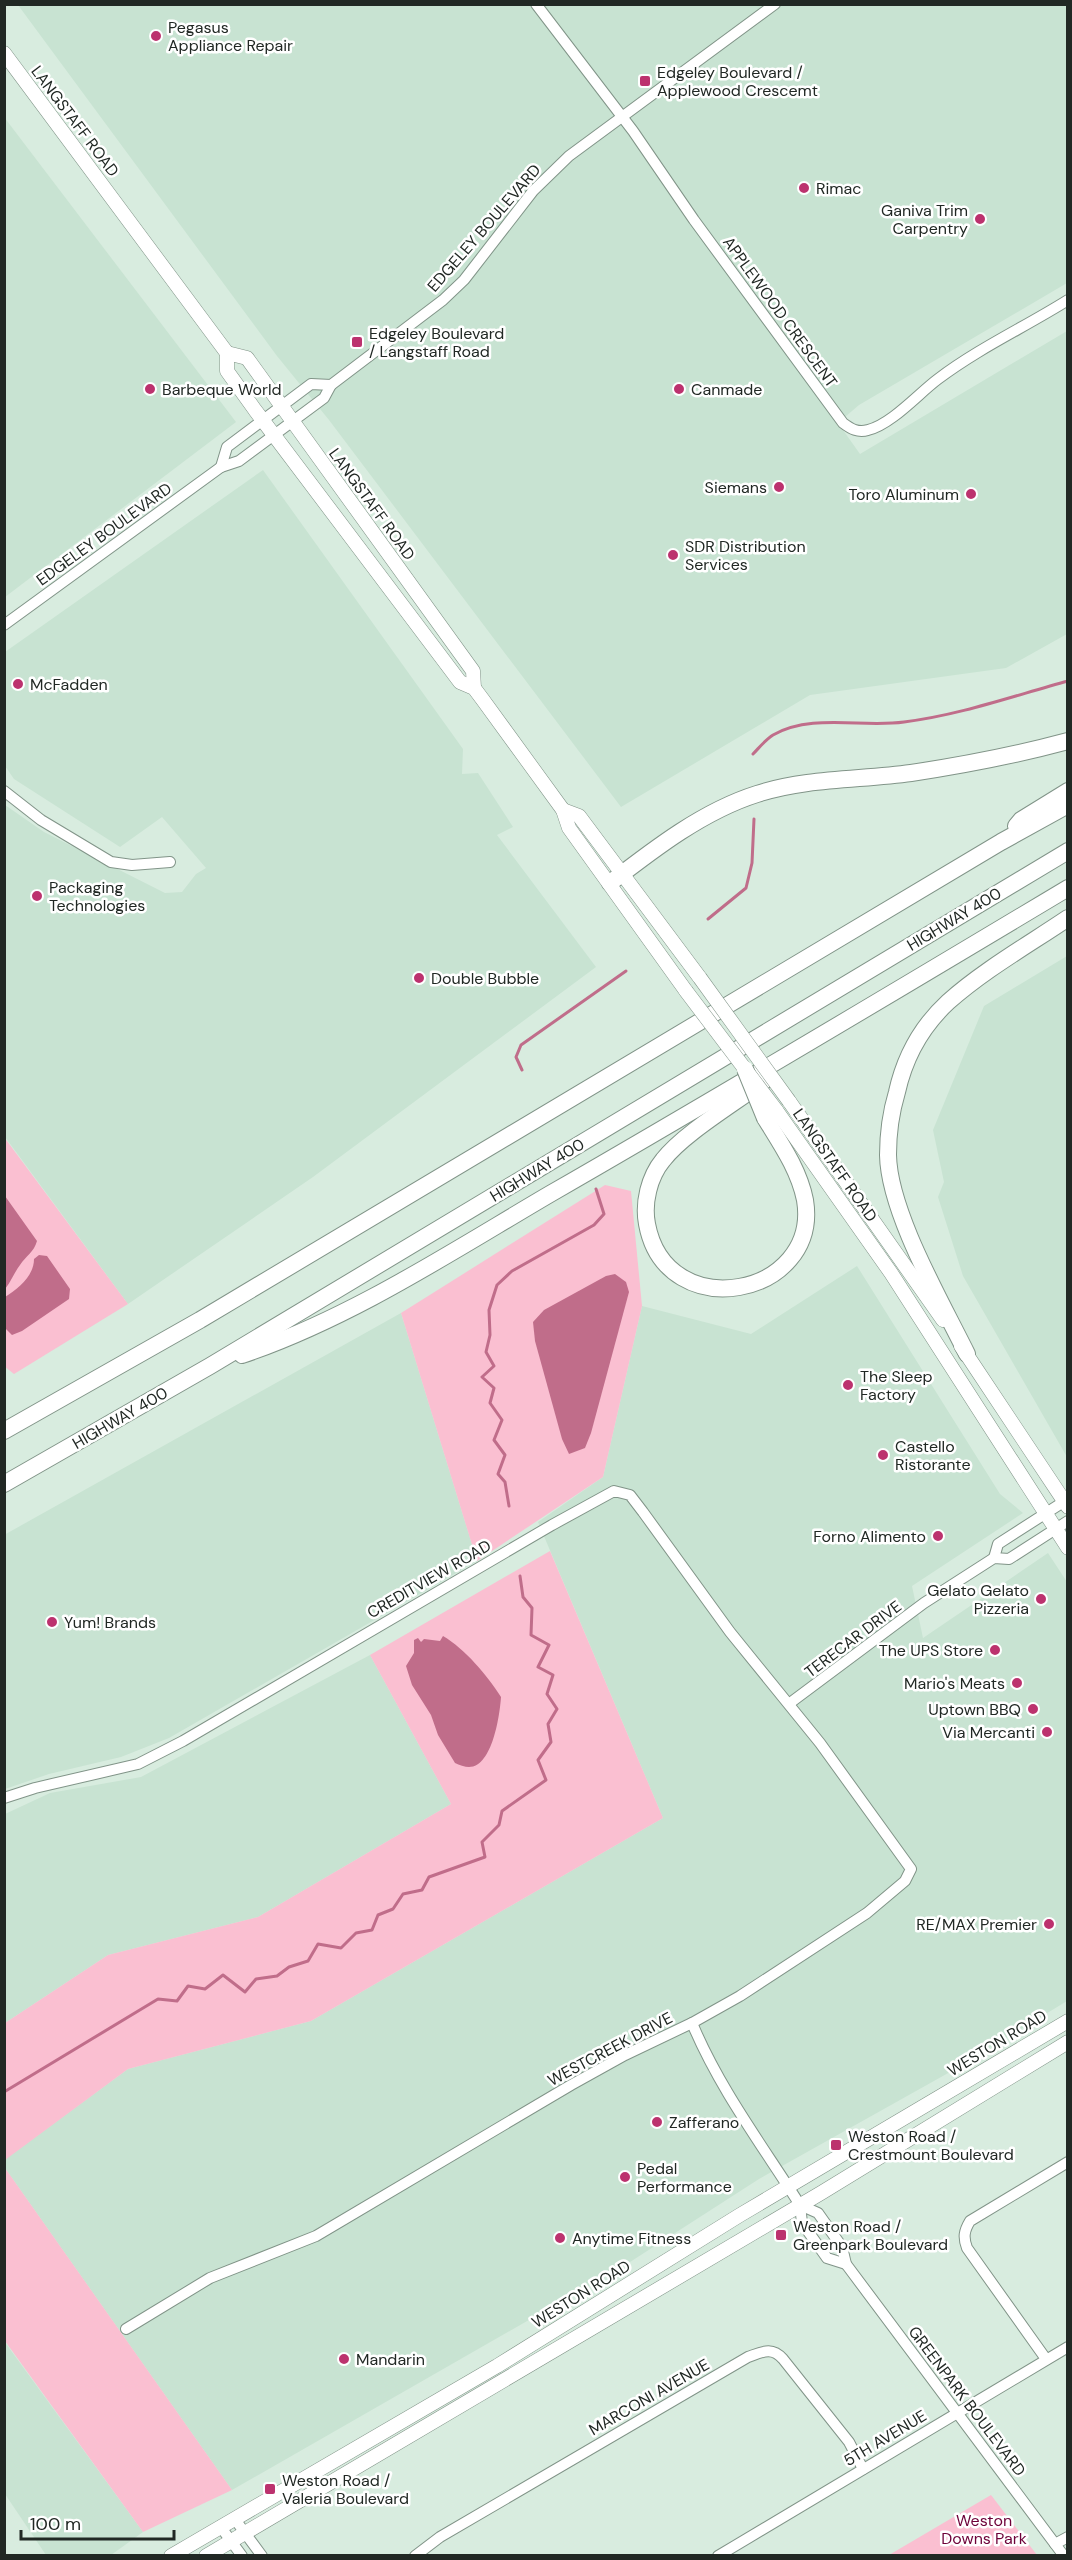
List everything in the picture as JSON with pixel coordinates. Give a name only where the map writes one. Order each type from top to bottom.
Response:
[{"type":"highway","points":[[616,879],[672,838],[709,816],[759,793],[793,786],[932,769],[1025,752],[1068,741]]},
{"type":"highway","points":[[1001,842],[1021,820],[1068,790]]},
{"type":"highway","points":[[4,1431],[200,1320],[1001,842],[1068,805]]},
{"type":"highway","name":"HIGHWAY 400","points":[[4,1484],[210,1366],[1068,851]]},
{"type":"highway","points":[[210,1366],[288,1339],[383,1290],[779,1062],[1068,888]]},
{"type":"highway","points":[[967,1354],[913,1241],[893,1188],[888,1156],[891,1114],[911,1049],[926,1026],[948,1002],[973,982],[1068,918]]},
{"type":"highway","points":[[745,1069],[771,1114],[799,1176],[805,1202],[804,1230],[790,1257],[778,1270],[761,1282],[738,1288],[715,1290],[691,1282],[670,1268],[657,1251],[649,1233],[645,1211],[654,1174],[663,1160],[680,1144],[765,1081],[779,1062]]},
{"type":"main road","name":"LANGSTAFF ROAD","points":[[4,53],[227,353],[227,371],[263,420],[460,681],[474,688],[562,810],[579,816],[686,991],[745,1069]]},
{"type":"main road","name":"LANGSTAFF ROAD","points":[[227,353],[247,358],[473,671],[474,688]]},
{"type":"main road","name":"LANGSTAFF ROAD","points":[[616,879],[700,978],[789,1101],[967,1354],[1066,1502]]},
{"type":"main road","name":"LANGSTAFF ROAD","points":[[771,1114],[896,1282],[1068,1548]]},
{"type":"main road","name":"WESTON ROAD","points":[[171,2556],[496,2366],[788,2186],[834,2161],[1068,2021]]},
{"type":"main road","name":"WESTON ROAD","points":[[206,2556],[800,2205],[1068,2042]]},
{"type":"street","name":"APPLEWOOD CRESCENT","points":[[536,4],[622,116],[694,220],[843,423],[854,431],[868,430],[884,421],[939,378],[995,342],[1068,300]]},
{"type":"street","name":"EDGELEY BOULEVARD","points":[[4,625],[221,467],[239,461],[324,398],[331,385],[443,300],[464,280],[532,191],[569,156],[775,4]]},
{"type":"street","name":"EDGELEY BOULEVARD","points":[[221,467],[227,447],[311,384],[331,385]]},
{"type":"street","points":[[4,791],[41,820],[111,862],[132,865],[170,862]]},
{"type":"street","name":"CREDITVIEW ROAD","points":[[4,1798],[35,1788],[138,1764],[189,1738],[614,1491],[630,1495],[730,1632],[790,1703]]},
{"type":"street","name":"TERECAR DRIVE","points":[[994,1558],[998,1544],[1066,1502]]},
{"type":"street","name":"TERECAR DRIVE","points":[[790,1703],[924,1603],[994,1558],[1009,1559],[1068,1521]]},
{"type":"street","name":"WESTCREEK DRIVE","points":[[126,2329],[210,2278],[316,2235],[562,2090],[740,1996],[867,1913],[905,1881],[911,1869],[790,1703]]},
{"type":"street","points":[[692,2023],[702,2047],[733,2103],[800,2205]]},
{"type":"street","points":[[1046,2360],[967,2248],[964,2239],[965,2229],[970,2221],[1068,2162]]},
{"type":"street","name":"GREENPARK BOULEVARD","points":[[800,2205],[802,2223],[827,2258],[846,2264]]},
{"type":"street","name":"GREENPARK BOULEVARD","points":[[800,2205],[818,2213],[842,2247],[846,2264],[1064,2556]]},
{"type":"street","name":"5TH AVENUE","points":[[718,2556],[1068,2347]]},
{"type":"street","name":"MARCONI AVENUE","points":[[415,2556],[440,2538],[624,2429],[748,2357],[768,2350],[777,2353],[783,2359],[849,2442],[863,2469]]},
{"type":"street","points":[[234,2518],[262,2556]]},
{"type":"street","points":[[220,2526],[242,2556]]},
{"type":"street","points":[[1055,2544],[1068,2537]]},
{"type":"shaded area","points":[[18,5],[1067,5],[1067,283],[859,405],[838,423],[860,454],[1067,331],[1067,634],[1006,668],[810,695],[621,807],[329,420],[277,356]]},
{"type":"shaded area","points":[[4,117],[236,422],[5,597],[4,597]]},
{"type":"shaded area","points":[[263,470],[463,749],[462,774],[478,773],[513,827],[497,835],[596,967],[313,1177],[128,1304],[5,1137],[5,805],[44,832],[165,893],[182,892],[196,874],[206,868],[162,817],[120,847],[14,779],[5,766],[5,652]]},
{"type":"shaded area","points":[[1067,956],[1067,1457],[963,1276],[938,1197],[944,1182],[933,1130],[984,1006]]},
{"type":"shaded area","points":[[5,1196],[37,1241],[5,1289]]},
{"type":"shaded area","points":[[39,1255],[47,1256],[70,1289],[69,1299],[22,1331],[12,1335],[5,1328],[5,1297],[24,1281],[31,1271],[34,1259]]},
{"type":"shaded area","points":[[857,1266],[1000,1494],[1023,1513],[912,1586],[923,1638],[1048,1553],[1067,1582],[1067,2001],[950,2072],[759,2179],[630,2262],[232,2490],[5,2168],[4,2160],[128,2069],[311,2021],[663,1818],[538,1522],[603,1477],[642,1306],[751,1334]]},
{"type":"shaded area","points":[[615,1274],[626,1282],[629,1292],[591,1433],[585,1448],[569,1454],[562,1439],[535,1341],[533,1322],[544,1310],[606,1276]]},
{"type":"shaded area","points":[[401,1313],[477,1561],[169,1738],[121,1757],[49,1774],[5,1789],[4,1535]]},
{"type":"shaded area","points":[[443,1636],[475,1663],[501,1697],[497,1726],[489,1749],[477,1765],[469,1767],[455,1763],[438,1735],[431,1715],[412,1685],[406,1666],[414,1653],[414,1640],[418,1638],[421,1642],[424,1639],[440,1641]]},
{"type":"shaded area","points":[[370,1655],[451,1804],[258,1917],[108,1955],[5,2023],[5,1814],[50,1793],[141,1777]]},
{"type":"shaded area","points":[[4,2341],[143,2532],[111,2555],[46,2555],[5,2494]]},
{"type":"green space","points":[[4,1137],[128,1304],[14,1374],[4,1366]]},
{"type":"green space","points":[[605,1185],[631,1191],[642,1306],[603,1477],[477,1561],[401,1313]]},
{"type":"green space","points":[[550,1551],[663,1818],[311,2021],[128,2069],[5,2160],[5,2023],[108,1955],[258,1917],[451,1804],[370,1655]]},
{"type":"green space","points":[[5,2168],[232,2490],[143,2532],[5,2341]]},
{"type":"green space","name":"Weston Downs Park","points":[[991,2495],[1037,2555],[889,2555]]},
{"type":"waterway","points":[[753,754],[773,735],[788,728],[821,723],[888,723],[925,719],[966,710],[1068,681]]},
{"type":"waterway","points":[[708,919],[746,888],[752,863],[754,819]]},
{"type":"waterway","points":[[522,1070],[516,1057],[521,1045],[626,971]]},
{"type":"waterway","points":[[509,1506],[505,1482],[498,1474],[505,1455],[494,1440],[502,1420],[490,1403],[494,1388],[482,1377],[494,1366],[486,1352],[490,1335],[489,1310],[497,1285],[512,1271],[594,1225],[604,1214],[596,1189]]},
{"type":"waterway","points":[[4,2092],[158,1999],[177,2001],[188,1986],[205,1989],[223,1975],[245,1992],[256,1979],[277,1976],[289,1967],[308,1961],[318,1944],[341,1948],[356,1933],[372,1930],[378,1915],[393,1909],[403,1894],[422,1890],[429,1877],[485,1857],[482,1842],[499,1825],[502,1811],[546,1780],[538,1760],[551,1742],[548,1724],[557,1709],[547,1694],[553,1675],[538,1667],[549,1645],[531,1635],[532,1608],[523,1597],[520,1576]]},
{"type":"place","name":"Pegasus Appliance Repair","points":[[156,36]]},
{"type":"place","name":"Edgeley Boulevard / Applewood Crescemt","points":[[645,81]]},
{"type":"place","name":"Rimac","points":[[804,188]]},
{"type":"place","name":"Ganiva Trim Carpentry","points":[[980,219]]},
{"type":"place","name":"Edgeley Boulevard / Langstaff Road","points":[[357,342]]},
{"type":"place","name":"Barbeque World","points":[[150,389]]},
{"type":"place","name":"Canmade","points":[[679,389]]},
{"type":"place","name":"Siemans","points":[[779,487]]},
{"type":"place","name":"Toro Aluminum","points":[[971,494]]},
{"type":"place","name":"SDR Distribution Services","points":[[673,555]]},
{"type":"place","name":"McFadden","points":[[18,684]]},
{"type":"place","name":"Packaging Technologies","points":[[37,896]]},
{"type":"place","name":"Double Bubble","points":[[419,978]]},
{"type":"place","name":"The Sleep Factory","points":[[848,1385]]},
{"type":"place","name":"Castello Ristorante","points":[[883,1455]]},
{"type":"place","name":"Forno Alimento","points":[[938,1536]]},
{"type":"place","name":"Gelato Gelato Pizzeria","points":[[1041,1599]]},
{"type":"place","name":"Yum! Brands","points":[[52,1622]]},
{"type":"place","name":"The UPS Store","points":[[995,1650]]},
{"type":"place","name":"Mario's Meats","points":[[1017,1683]]},
{"type":"place","name":"Uptown BBQ","points":[[1033,1709]]},
{"type":"place","name":"Via Mercanti","points":[[1047,1732]]},
{"type":"place","name":"RE/MAX Premier","points":[[1049,1924]]},
{"type":"place","name":"Zafferano","points":[[657,2122]]},
{"type":"place","name":"Weston Road / Crestmount Boulevard","points":[[836,2145]]},
{"type":"place","name":"Pedal Performance","points":[[625,2177]]},
{"type":"place","name":"Weston Road / Greenpark Boulevard","points":[[781,2235]]},
{"type":"place","name":"Anytime Fitness","points":[[560,2238]]},
{"type":"place","name":"Mandarin","points":[[344,2359]]},
{"type":"place","name":"Weston Road / Valeria Boulevard","points":[[270,2489]]}]
